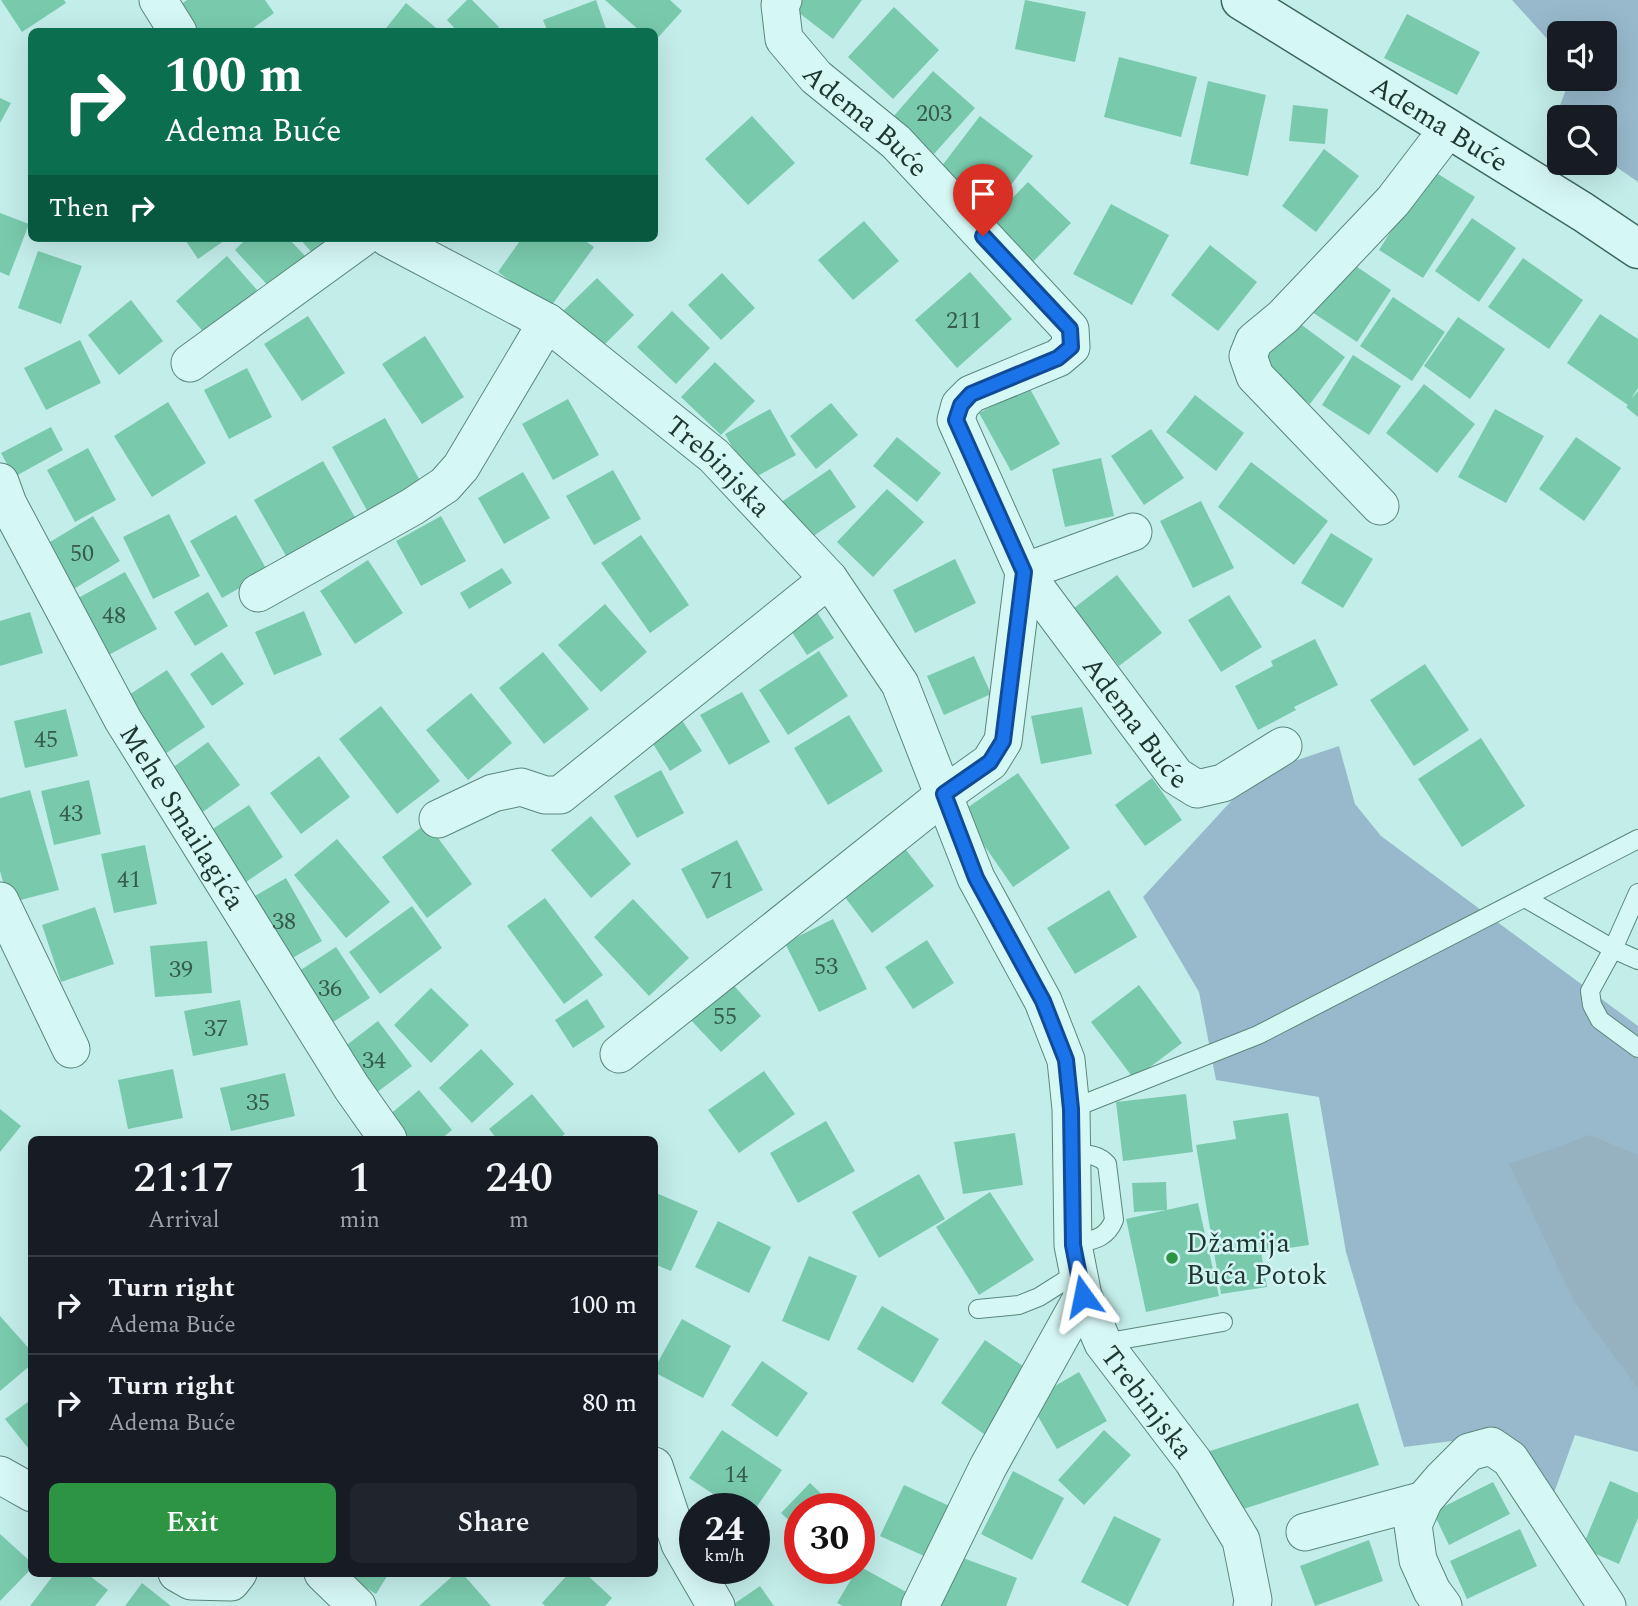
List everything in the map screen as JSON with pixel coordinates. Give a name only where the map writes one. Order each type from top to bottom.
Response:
[{"type":"street","points":[[158,0],[176,28]]},
{"type":"street","name":"Adema Buće","points":[[783,0],[780,5],[784,39],[816,77],[897,142],[1070,329],[1071,347],[1058,358],[971,394],[961,405],[956,420],[1024,572],[1176,776],[1198,789],[1223,783],[1283,746]]},
{"type":"street","name":"Adema Buće","points":[[1241,0],[1583,212],[1638,250]]},
{"type":"street","points":[[1380,506],[1255,376],[1248,356],[1254,341],[1283,317],[1393,201],[1448,128]]},
{"type":"street","points":[[190,363],[356,242]]},
{"type":"street","name":"Trebinjska","points":[[396,242],[547,322],[714,456],[830,579],[901,684],[976,878],[1043,1001],[1066,1060],[1071,1109],[1078,1271],[1103,1343],[1193,1461],[1241,1539],[1252,1606]]},
{"type":"street","points":[[258,593],[412,507],[445,485],[461,467],[547,322]]},
{"type":"street","name":"Mehe Smailagića","points":[[0,482],[8,504],[123,720],[352,1088],[386,1136]]},
{"type":"street","points":[[619,1054],[944,794],[990,762],[1003,741],[1024,572],[1133,532]]},
{"type":"street","points":[[438,819],[493,793],[521,788],[545,795],[560,794],[830,579]]},
{"type":"street","points":[[0,901],[71,1049]]},
{"type":"street","points":[[920,1606],[1078,1271]]},
{"type":"street","points":[[1443,1606],[1432,1591],[1418,1560],[1413,1525],[1424,1500],[1441,1479],[1469,1452],[1490,1446],[1510,1459],[1606,1606]]},
{"type":"street","points":[[0,1475],[28,1491]]},
{"type":"street","points":[[658,1478],[680,1544],[716,1606]]},
{"type":"street","points":[[1305,1532],[1424,1500]]},
{"type":"street","points":[[184,1577],[191,1581],[231,1582],[235,1577]]},
{"type":"street","points":[[327,1577],[358,1606]]},
{"type":"lane","points":[[1071,1109],[1258,1035],[1638,839]]},
{"type":"lane","points":[[1638,893],[1614,949],[1590,991],[1592,1005],[1600,1020],[1638,1048]]},
{"type":"lane","points":[[1525,898],[1638,960]]},
{"type":"lane","points":[[978,1309],[1019,1305],[1039,1297],[1078,1271]]},
{"type":"lane","points":[[1103,1343],[1223,1322]]},
{"type":"shaded area","points":[[1512,0],[1638,0],[1638,182],[1617,167],[1617,105],[1560,105],[1565,91],[1617,91],[1617,21],[1547,21],[1547,39]]},
{"type":"shaded area","points":[[1339,746],[1355,804],[1381,836],[1638,1026],[1638,1452],[1575,1435],[1546,1515],[1493,1436],[1404,1447],[1346,1252],[1319,1097],[1216,1080],[1199,992],[1143,897],[1256,774]]},
{"type":"shaded area","points":[[1590,1135],[1638,1155],[1638,1389],[1574,1301],[1509,1164]]},
{"type":"building","points":[[1,0],[64,0],[66,3],[22,32]]},
{"type":"building","points":[[187,0],[265,0],[274,13],[253,28],[196,28],[180,5]]},
{"type":"building","points":[[467,0],[472,0],[499,27],[454,28],[447,20]]},
{"type":"building","points":[[596,0],[606,28],[546,28],[543,20]]},
{"type":"building","points":[[605,0],[670,0],[682,11],[658,38],[658,28],[636,28]]},
{"type":"building","points":[[795,0],[862,0],[833,39],[790,6]]},
{"type":"building","points":[[1025,0],[1086,12],[1075,62],[1015,49]]},
{"type":"building","points":[[406,3],[436,28],[386,28]]},
{"type":"building","points":[[894,7],[939,50],[893,99],[848,57]]},
{"type":"building","points":[[1407,14],[1480,52],[1457,95],[1384,58]]},
{"type":"building","points":[[1119,57],[1197,77],[1181,137],[1104,117]]},
{"type":"building","points":[[933,71],[975,108],[934,154],[893,117]]},
{"type":"building","points":[[1208,81],[1266,95],[1248,176],[1190,164]]},
{"type":"building","points":[[0,98],[11,103],[0,123]]},
{"type":"building","points":[[1293,105],[1328,109],[1325,144],[1289,141]]},
{"type":"building","points":[[752,116],[795,163],[748,205],[705,159]]},
{"type":"building","points":[[980,116],[1033,156],[991,211],[938,171]]},
{"type":"building","points":[[1324,149],[1359,176],[1316,232],[1282,206]]},
{"type":"building","points":[[1430,169],[1475,197],[1423,278],[1379,250]]},
{"type":"building","points":[[1028,182],[1071,223],[1023,272],[981,230]]},
{"type":"building","points":[[1111,204],[1169,235],[1132,305],[1073,274]]},
{"type":"building","points":[[0,213],[28,224],[28,227],[9,276],[0,272]]},
{"type":"building","points":[[1472,218],[1516,248],[1479,302],[1435,271]]},
{"type":"building","points":[[864,221],[899,261],[853,300],[818,260]]},
{"type":"building","points":[[187,242],[222,242],[198,259]]},
{"type":"building","points":[[243,242],[292,242],[308,259],[273,291],[235,250]]},
{"type":"building","points":[[303,242],[331,242],[315,256]]},
{"type":"building","points":[[519,242],[587,242],[594,247],[549,309],[498,272]]},
{"type":"building","points":[[1210,245],[1257,282],[1218,331],[1171,295]]},
{"type":"building","points":[[38,251],[82,266],[61,324],[18,308]]},
{"type":"building","points":[[227,256],[259,292],[208,337],[176,301]]},
{"type":"building","points":[[1344,258],[1391,290],[1357,342],[1309,310]]},
{"type":"building","points":[[1523,258],[1583,300],[1549,349],[1488,307]]},
{"type":"building","points":[[970,272],[1012,319],[957,368],[915,320]]},
{"type":"building","points":[[722,273],[755,308],[721,340],[688,305]]},
{"type":"building","points":[[597,278],[634,315],[598,351],[560,314]]},
{"type":"building","points":[[1393,297],[1445,332],[1412,381],[1360,346]]},
{"type":"building","points":[[131,300],[163,341],[119,375],[88,335]]},
{"type":"building","points":[[672,311],[710,348],[676,384],[637,347]]},
{"type":"building","points":[[1600,314],[1638,339],[1638,388],[1631,399],[1638,391],[1638,417],[1626,407],[1628,405],[1567,363]]},
{"type":"building","points":[[308,316],[345,373],[302,401],[264,344]]},
{"type":"building","points":[[1458,317],[1505,349],[1470,399],[1424,366]]},
{"type":"building","points":[[1295,320],[1345,357],[1310,404],[1260,367]]},
{"type":"building","points":[[425,336],[464,397],[422,424],[382,364]]},
{"type":"building","points":[[80,340],[101,383],[46,410],[24,368]]},
{"type":"building","points":[[1353,355],[1401,386],[1369,435],[1322,405]]},
{"type":"building","points":[[715,362],[755,401],[721,435],[681,397]]},
{"type":"building","points":[[247,368],[272,417],[229,439],[204,390]]},
{"type":"building","points":[[1424,384],[1475,424],[1437,473],[1386,433]]},
{"type":"building","points":[[1029,387],[1060,444],[1011,471],[979,413]]},
{"type":"building","points":[[1195,395],[1244,433],[1216,471],[1166,432]]},
{"type":"building","points":[[568,399],[599,455],[553,480],[522,424]]},
{"type":"building","points":[[168,402],[206,463],[152,497],[114,436]]},
{"type":"building","points":[[831,403],[858,435],[816,469],[790,436]]},
{"type":"building","points":[[770,409],[796,455],[750,480],[725,434]]},
{"type":"building","points":[[1495,409],[1544,436],[1506,503],[1458,477]]},
{"type":"building","points":[[385,418],[422,484],[369,514],[332,447]]},
{"type":"building","points":[[51,427],[63,450],[14,477],[1,453]]},
{"type":"building","points":[[1151,429],[1184,478],[1144,505],[1111,456]]},
{"type":"building","points":[[897,437],[941,473],[917,502],[873,466]]},
{"type":"building","points":[[1576,437],[1621,468],[1584,521],[1539,489]]},
{"type":"building","points":[[88,448],[116,500],[75,522],[47,470]]},
{"type":"building","points":[[1101,458],[1114,516],[1065,527],[1052,469]]},
{"type":"building","points":[[323,461],[357,521],[289,561],[254,500]]},
{"type":"building","points":[[1251,462],[1328,521],[1294,565],[1218,507]]},
{"type":"building","points":[[830,469],[856,507],[806,541],[780,503]]},
{"type":"building","points":[[613,470],[641,519],[594,545],[566,496]]},
{"type":"building","points":[[523,472],[550,518],[504,544],[478,498]]},
{"type":"building","points":[[887,489],[924,522],[873,577],[837,542]]},
{"type":"building","points":[[1201,501],[1234,568],[1193,588],[1160,521]]},
{"type":"building","points":[[169,514],[200,576],[153,599],[123,537]]},
{"type":"building","points":[[236,515],[268,572],[222,598],[190,541]]},
{"type":"building","points":[[93,516],[120,561],[72,590],[45,545]]},
{"type":"building","points":[[441,516],[466,561],[421,586],[396,541]]},
{"type":"building","points":[[1331,533],[1373,559],[1343,608],[1301,583]]},
{"type":"building","points":[[641,535],[689,605],[650,633],[601,563]]},
{"type":"building","points":[[955,559],[976,603],[915,633],[893,590]]},
{"type":"building","points":[[368,560],[403,613],[355,644],[320,591]]},
{"type":"building","points":[[502,568],[512,583],[469,609],[460,593]]},
{"type":"building","points":[[125,572],[157,629],[103,658],[71,602]]},
{"type":"building","points":[[1117,575],[1162,633],[1119,666],[1074,608]]},
{"type":"building","points":[[208,592],[228,626],[195,646],[174,612]]},
{"type":"building","points":[[1229,595],[1262,647],[1221,672],[1188,620]]},
{"type":"building","points":[[811,603],[834,638],[807,655],[784,620]]},
{"type":"building","points":[[605,604],[647,652],[601,692],[558,645]]},
{"type":"building","points":[[304,611],[322,655],[274,675],[255,632]]},
{"type":"building","points":[[30,612],[43,653],[0,666],[0,621]]},
{"type":"building","points":[[1315,639],[1338,685],[1294,707],[1296,710],[1258,730],[1235,686],[1273,666],[1271,661]]},
{"type":"building","points":[[819,651],[848,696],[788,735],[759,690]]},
{"type":"building","points":[[222,652],[244,684],[212,706],[190,674]]},
{"type":"building","points":[[543,652],[589,709],[544,744],[499,688]]},
{"type":"building","points":[[974,656],[991,694],[944,715],[927,676]]},
{"type":"building","points":[[1425,664],[1469,730],[1414,766],[1370,700]]},
{"type":"building","points":[[167,670],[205,727],[156,760],[118,702]]},
{"type":"building","points":[[742,692],[770,742],[729,765],[700,715]]},
{"type":"building","points":[[471,693],[512,743],[468,780],[426,730]]},
{"type":"building","points":[[381,706],[440,781],[397,814],[339,739]]},
{"type":"building","points":[[1082,707],[1092,754],[1041,764],[1031,716]]},
{"type":"building","points":[[66,709],[78,756],[25,768],[14,721]]},
{"type":"building","points":[[849,715],[883,771],[828,805],[794,748]]},
{"type":"building","points":[[680,717],[702,751],[670,771],[648,736]]},
{"type":"building","points":[[1481,738],[1525,806],[1462,847],[1418,779]]},
{"type":"building","points":[[208,742],[240,785],[200,814],[168,771]]},
{"type":"building","points":[[319,756],[350,797],[301,834],[270,793]]},
{"type":"building","points":[[661,770],[684,813],[637,838],[614,796]]},
{"type":"building","points":[[1018,773],[1070,848],[1013,887],[961,812]]},
{"type":"building","points":[[1152,778],[1182,820],[1145,846],[1115,805]]},
{"type":"building","points":[[89,780],[101,834],[54,845],[41,791]]},
{"type":"building","points":[[30,790],[59,890],[9,903],[0,871],[0,798]]},
{"type":"building","points":[[249,805],[283,857],[234,890],[199,838]]},
{"type":"building","points":[[591,816],[631,864],[591,898],[551,850]]},
{"type":"building","points":[[427,823],[472,884],[427,918],[382,857]]},
{"type":"building","points":[[337,839],[390,902],[346,938],[294,875]]},
{"type":"building","points":[[737,840],[763,890],[707,919],[681,869]]},
{"type":"building","points":[[900,842],[934,886],[872,933],[838,888]]},
{"type":"building","points":[[145,845],[157,904],[114,913],[101,854]]},
{"type":"building","points":[[286,878],[322,941],[282,964],[246,901]]},
{"type":"building","points":[[1109,890],[1137,937],[1075,974],[1047,928]]},
{"type":"building","points":[[545,898],[603,975],[564,1004],[507,926]]},
{"type":"building","points":[[633,899],[689,958],[649,996],[594,937]]},
{"type":"building","points":[[412,906],[442,948],[380,994],[349,952]]},
{"type":"building","points":[[95,907],[114,964],[61,982],[42,925]]},
{"type":"building","points":[[833,919],[867,989],[819,1012],[785,943]]},
{"type":"building","points":[[927,940],[954,983],[913,1009],[885,967]]},
{"type":"building","points":[[207,941],[212,993],[155,997],[150,946]]},
{"type":"building","points":[[336,947],[370,998],[324,1028],[290,977]]},
{"type":"building","points":[[729,980],[761,1016],[721,1052],[688,1017]]},
{"type":"building","points":[[1139,985],[1182,1043],[1134,1079],[1091,1022]]},
{"type":"building","points":[[431,988],[469,1025],[431,1063],[394,1025]]},
{"type":"building","points":[[587,999],[605,1027],[573,1048],[555,1020]]},
{"type":"building","points":[[240,1000],[248,1045],[193,1056],[184,1011]]},
{"type":"building","points":[[378,1021],[412,1066],[368,1099],[335,1054]]},
{"type":"building","points":[[481,1049],[514,1084],[472,1123],[439,1088]]},
{"type":"building","points":[[173,1069],[183,1118],[128,1129],[118,1080]]},
{"type":"building","points":[[764,1071],[795,1114],[739,1153],[708,1110]]},
{"type":"building","points":[[285,1073],[295,1116],[231,1131],[220,1088]]},
{"type":"building","points":[[419,1090],[452,1130],[445,1136],[393,1136],[381,1122]]},
{"type":"building","points":[[532,1094],[565,1134],[495,1136],[489,1129]]},
{"type":"building","points":[[1186,1094],[1193,1152],[1123,1161],[1116,1102]]},
{"type":"building","points":[[0,1109],[21,1126],[0,1152]]},
{"type":"building","points":[[1288,1113],[1309,1245],[1261,1252],[1267,1287],[1221,1294],[1196,1145],[1236,1139],[1233,1121]]},
{"type":"building","points":[[826,1121],[855,1171],[798,1203],[770,1153]]},
{"type":"building","points":[[1015,1133],[1023,1185],[963,1194],[954,1142]]},
{"type":"building","points":[[919,1174],[945,1219],[879,1258],[852,1212]]},
{"type":"building","points":[[1166,1182],[1167,1210],[1134,1212],[1132,1183]]},
{"type":"building","points":[[990,1192],[1034,1260],[979,1295],[936,1227]]},
{"type":"building","points":[[658,1194],[698,1211],[671,1271],[658,1266]]},
{"type":"building","name":"Džamija Buća Potok","points":[[1198,1203],[1219,1296],[1146,1312],[1126,1219]]},
{"type":"building","points":[[718,1221],[771,1247],[749,1293],[695,1267]]},
{"type":"building","points":[[809,1256],[857,1276],[829,1341],[782,1321]]},
{"type":"building","points":[[882,1306],[939,1339],[913,1383],[857,1349]]},
{"type":"building","points":[[0,1316],[28,1348],[28,1367],[0,1391]]},
{"type":"building","points":[[682,1319],[731,1346],[703,1398],[658,1374],[658,1362]]},
{"type":"building","points":[[985,1340],[1033,1373],[988,1437],[941,1403]]},
{"type":"building","points":[[762,1361],[808,1393],[777,1437],[731,1405]]},
{"type":"building","points":[[1079,1372],[1107,1421],[1057,1449],[1029,1401]]},
{"type":"building","points":[[28,1402],[28,1448],[5,1419]]},
{"type":"building","points":[[1358,1403],[1379,1465],[1231,1513],[1210,1451]]},
{"type":"building","points":[[722,1430],[782,1470],[766,1493],[712,1493],[689,1478]]},
{"type":"building","points":[[1104,1430],[1131,1455],[1084,1505],[1058,1480]]},
{"type":"building","points":[[1013,1471],[1064,1498],[1032,1560],[981,1534]]},
{"type":"building","points":[[1610,1481],[1638,1493],[1638,1518],[1619,1564],[1582,1548]]},
{"type":"building","points":[[1493,1482],[1510,1514],[1449,1545],[1433,1512]]},
{"type":"building","points":[[810,1483],[820,1493],[800,1493]]},
{"type":"building","points":[[904,1485],[958,1510],[935,1561],[880,1536]]},
{"type":"building","points":[[1114,1516],[1161,1539],[1128,1606],[1081,1582]]},
{"type":"building","points":[[1520,1529],[1537,1566],[1467,1599],[1450,1561]]},
{"type":"building","points":[[0,1534],[28,1559],[28,1572],[0,1601]]},
{"type":"building","points":[[1369,1540],[1383,1581],[1315,1606],[1300,1566]]},
{"type":"building","points":[[955,1555],[1017,1578],[1006,1606],[935,1606]]},
{"type":"building","points":[[875,1575],[908,1593],[901,1606],[843,1606],[837,1603],[848,1584],[875,1584]]},
{"type":"building","points":[[52,1577],[91,1577],[108,1590],[95,1606],[30,1606]]},
{"type":"building","points":[[348,1577],[387,1577],[376,1594]]},
{"type":"building","points":[[452,1577],[466,1577],[491,1606],[419,1606]]},
{"type":"building","points":[[565,1577],[589,1577],[612,1598],[605,1606],[545,1606],[542,1603]]},
{"type":"building","points":[[142,1583],[171,1606],[125,1606]]},
{"type":"building","points":[[760,1586],[774,1606],[731,1606]]},
{"type":"place","name":"Džamija Buća Potok","points":[[1172,1258]]},
{"type":"route","points":[[983,236],[1070,329],[1071,347],[1058,358],[971,394],[961,405],[956,420],[1024,572],[1003,741],[990,762],[944,794],[976,878],[1043,1001],[1066,1060],[1071,1109],[1073,1245],[1083,1296]]}]
